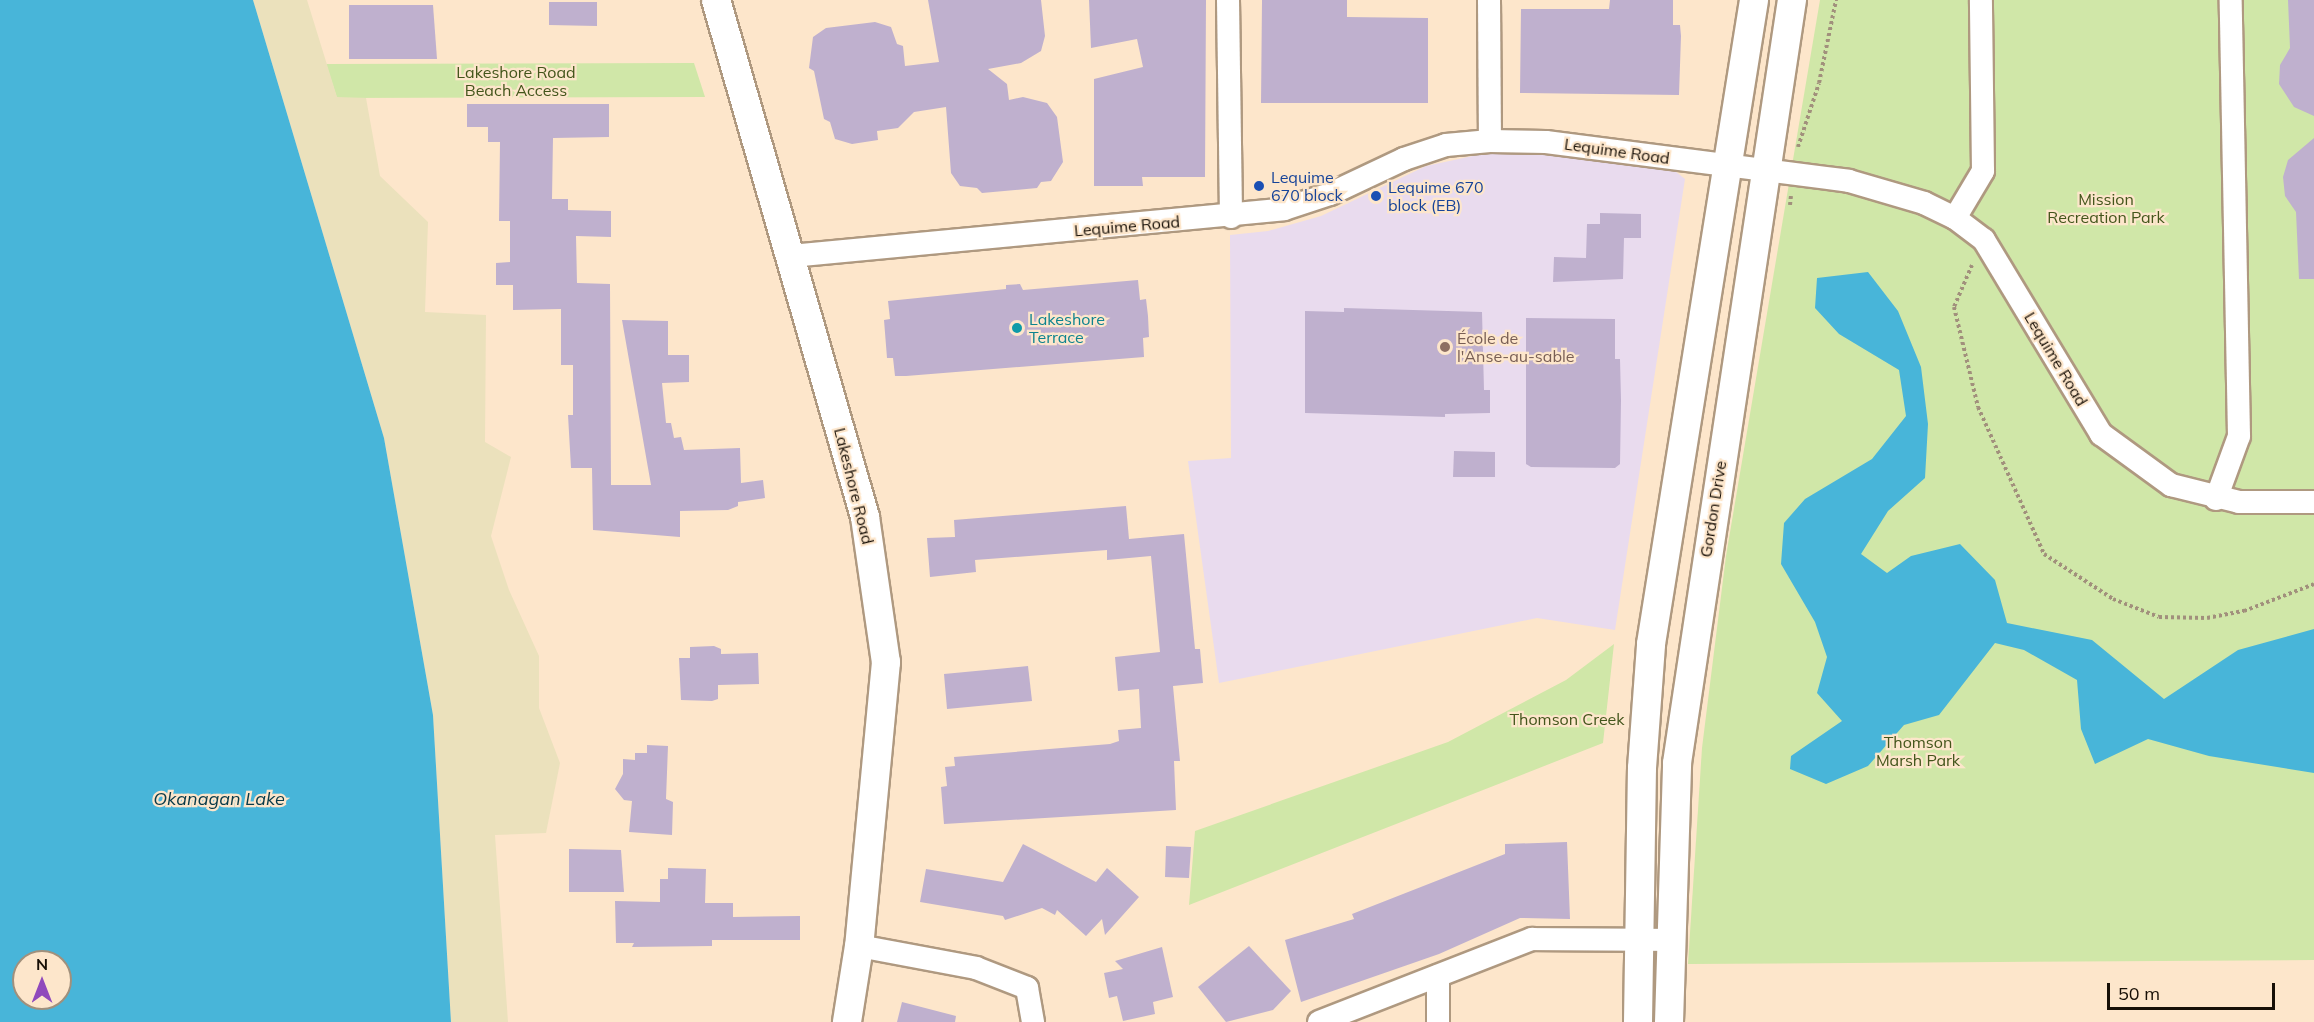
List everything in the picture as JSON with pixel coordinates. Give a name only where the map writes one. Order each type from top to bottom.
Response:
[{"type":"main road","name":"Lakeshore Road","points":[[716,0],[865,517],[886,662],[859,946],[847,1022]]},
{"type":"main road","points":[[1638,1022],[1642,768],[1651,644],[1754,0]]},
{"type":"main road","name":"Gordon Drive","points":[[1669,1022],[1677,763],[1792,0]]},
{"type":"street","points":[[1228,0],[1231,217]]},
{"type":"street","points":[[1489,0],[1490,141]]},
{"type":"street","points":[[1955,218],[1983,171],[1981,0]]},
{"type":"street","points":[[2216,499],[2239,436],[2231,0]]},
{"type":"street","name":"Lequime Road","points":[[791,256],[1231,217],[1284,209],[1446,145],[1490,141],[1546,142],[1849,181],[1924,203],[1955,218],[1984,240],[2101,434],[2171,485],[2216,499],[2314,502]]},
{"type":"street","points":[[1319,1022],[1532,939],[1671,940]]},
{"type":"street","points":[[859,946],[976,968],[1027,988],[1033,1022]]},
{"type":"street","points":[[1438,976],[1438,1022]]},
{"type":"path","points":[[1790,205],[1798,144],[1819,83],[1836,0]]},
{"type":"path","points":[[1971,265],[1954,307],[1978,407],[2044,554],[2113,600],[2159,617],[2207,618],[2244,611],[2314,584]]},
{"type":"shaded area","name":"École de l'Anse-au-sable","points":[[1524,151],[1557,152],[1675,171],[1685,179],[1615,630],[1537,618],[1219,683],[1188,461],[1231,458],[1230,235],[1268,231],[1321,216],[1426,166],[1482,154]]},
{"type":"green space","points":[[1820,0],[2314,0],[2314,960],[1688,964],[1702,748],[1726,556]]},
{"type":"green space","name":"Lakeshore Road Beach Access","points":[[694,63],[705,97],[337,98],[326,64]]},
{"type":"green space","name":"Thomson Creek","points":[[1614,644],[1603,743],[1189,905],[1195,831],[1448,742],[1566,680]]},
{"type":"sand","points":[[253,0],[307,0],[337,97],[366,98],[380,176],[428,222],[425,312],[486,315],[485,442],[511,457],[491,536],[509,590],[539,656],[539,708],[560,763],[546,833],[495,835],[508,1022],[451,1022],[433,715],[384,438]]},
{"type":"water","name":"Okanagan Lake","points":[[0,0],[253,0],[384,438],[433,715],[451,1022],[0,1022]]},
{"type":"water","points":[[1868,272],[1898,311],[1921,367],[1928,424],[1925,478],[1888,511],[1861,554],[1887,573],[1911,556],[1960,544],[1995,580],[2007,623],[2092,640],[2164,699],[2238,650],[2314,629],[2314,773],[2209,756],[2148,739],[2095,764],[2081,729],[2077,680],[2024,650],[1995,643],[1939,715],[1904,725],[1868,766],[1826,784],[1790,769],[1791,756],[1842,721],[1817,693],[1827,657],[1815,622],[1781,564],[1784,523],[1805,499],[1872,459],[1906,416],[1899,370],[1839,334],[1815,308],[1817,278]]},
{"type":"building","points":[[928,0],[1041,0],[1045,36],[1041,51],[1021,63],[988,69],[1007,84],[1009,100],[1023,97],[1047,103],[1057,117],[1063,162],[1051,181],[1041,182],[1037,188],[982,193],[977,188],[960,186],[951,173],[946,107],[914,112],[898,128],[877,131],[878,140],[852,144],[835,139],[830,122],[824,119],[814,71],[809,68],[813,37],[826,28],[875,22],[891,27],[897,44],[903,46],[905,66],[939,62]]},
{"type":"building","points":[[1089,0],[1206,0],[1205,177],[1142,177],[1143,186],[1094,186],[1094,79],[1143,67],[1137,39],[1091,48]]},
{"type":"building","points":[[1262,0],[1347,0],[1347,17],[1428,18],[1428,103],[1261,103]]},
{"type":"building","points":[[1610,0],[1673,0],[1673,25],[1680,25],[1681,36],[1679,95],[1520,93],[1521,9],[1609,9]]},
{"type":"building","points":[[2288,0],[2314,0],[2314,116],[2294,107],[2279,84],[2280,65],[2290,48]]},
{"type":"building","points":[[549,2],[597,2],[597,26],[549,25]]},
{"type":"building","points":[[349,5],[433,5],[437,59],[349,59]]},
{"type":"building","points":[[467,104],[609,104],[609,137],[553,138],[552,199],[568,199],[568,210],[611,211],[611,237],[576,236],[577,283],[610,284],[611,485],[651,485],[622,320],[668,321],[668,355],[689,355],[689,382],[662,383],[666,423],[671,423],[674,438],[681,437],[684,450],[740,448],[741,483],[763,480],[765,498],[738,502],[738,506],[728,510],[680,511],[680,537],[593,530],[592,468],[571,468],[568,415],[573,415],[573,365],[561,365],[561,309],[513,310],[513,285],[496,285],[496,263],[510,262],[510,221],[499,221],[500,142],[488,142],[488,127],[467,127]]},
{"type":"building","points":[[2314,138],[2314,279],[2299,279],[2296,212],[2285,196],[2283,177],[2288,160]]},
{"type":"building","points":[[1600,213],[1641,214],[1641,238],[1624,238],[1623,279],[1553,282],[1554,257],[1586,258],[1587,224],[1600,224]]},
{"type":"building","name":"Lakeshore Terrace","points":[[1138,280],[1140,300],[1146,299],[1148,316],[1149,337],[1143,338],[1144,357],[906,376],[895,376],[893,358],[887,358],[884,320],[890,319],[888,301],[1006,289],[1006,285],[1020,284],[1023,290]]},
{"type":"building","points":[[1344,308],[1482,312],[1484,390],[1490,390],[1490,413],[1445,414],[1445,417],[1305,413],[1305,311],[1344,312]]},
{"type":"building","points":[[1526,318],[1615,319],[1615,359],[1620,359],[1621,400],[1620,464],[1615,468],[1531,467],[1526,464]]},
{"type":"building","points":[[1454,451],[1495,452],[1495,477],[1453,477]]},
{"type":"building","points":[[1126,506],[1129,539],[1184,534],[1195,649],[1200,649],[1203,683],[1173,686],[1180,761],[1174,761],[1176,810],[944,824],[941,787],[947,786],[945,767],[955,766],[954,757],[1110,744],[1119,741],[1118,730],[1141,728],[1139,689],[1118,691],[1115,657],[1160,652],[1151,556],[1107,560],[1107,550],[975,560],[976,572],[930,577],[927,538],[955,537],[954,520]]},
{"type":"building","points":[[714,646],[721,649],[721,654],[758,653],[759,684],[718,685],[718,699],[712,701],[681,700],[679,658],[690,658],[690,647]]},
{"type":"building","points":[[1028,666],[1032,701],[947,709],[944,674]]},
{"type":"building","points":[[647,745],[668,746],[666,799],[673,802],[672,835],[629,832],[632,801],[624,800],[615,789],[623,774],[623,759],[635,760],[635,753],[647,753]]},
{"type":"building","points":[[1567,842],[1570,919],[1520,918],[1439,954],[1301,1002],[1285,940],[1354,919],[1352,914],[1505,854],[1505,844]]},
{"type":"building","points":[[1023,844],[1096,882],[1107,868],[1139,897],[1105,935],[1102,919],[1086,936],[1057,910],[1055,915],[1042,908],[1005,920],[1003,916],[920,902],[926,869],[1003,882]]},
{"type":"building","points":[[1166,846],[1191,847],[1189,878],[1165,877]]},
{"type":"building","points":[[569,849],[621,850],[624,892],[569,892]]},
{"type":"building","points":[[668,868],[706,869],[705,903],[733,903],[733,917],[800,916],[800,940],[712,940],[712,946],[632,947],[634,943],[616,943],[615,901],[660,902],[660,879],[668,879]]},
{"type":"building","points":[[1249,946],[1291,991],[1273,1010],[1226,1022],[1198,987]]},
{"type":"building","points":[[1162,947],[1173,997],[1153,1002],[1155,1014],[1123,1021],[1117,996],[1109,998],[1104,973],[1123,969],[1115,961]]},
{"type":"building","points":[[902,1002],[956,1016],[955,1022],[897,1022]]},
{"type":"place","name":"Lequime 670 block","points":[[1259,186]]},
{"type":"place","name":"Lequime 670 block (EB)","points":[[1376,196]]},
{"type":"place","name":"Lakeshore Terrace","points":[[1017,328]]},
{"type":"place","name":"École de l'Anse-au-sable","points":[[1445,347]]},
{"type":"park label","name":"Mission Recreation Park","points":[[2106,208]]},
{"type":"park label","name":"Thomson Marsh Park","points":[[1918,751]]}]
